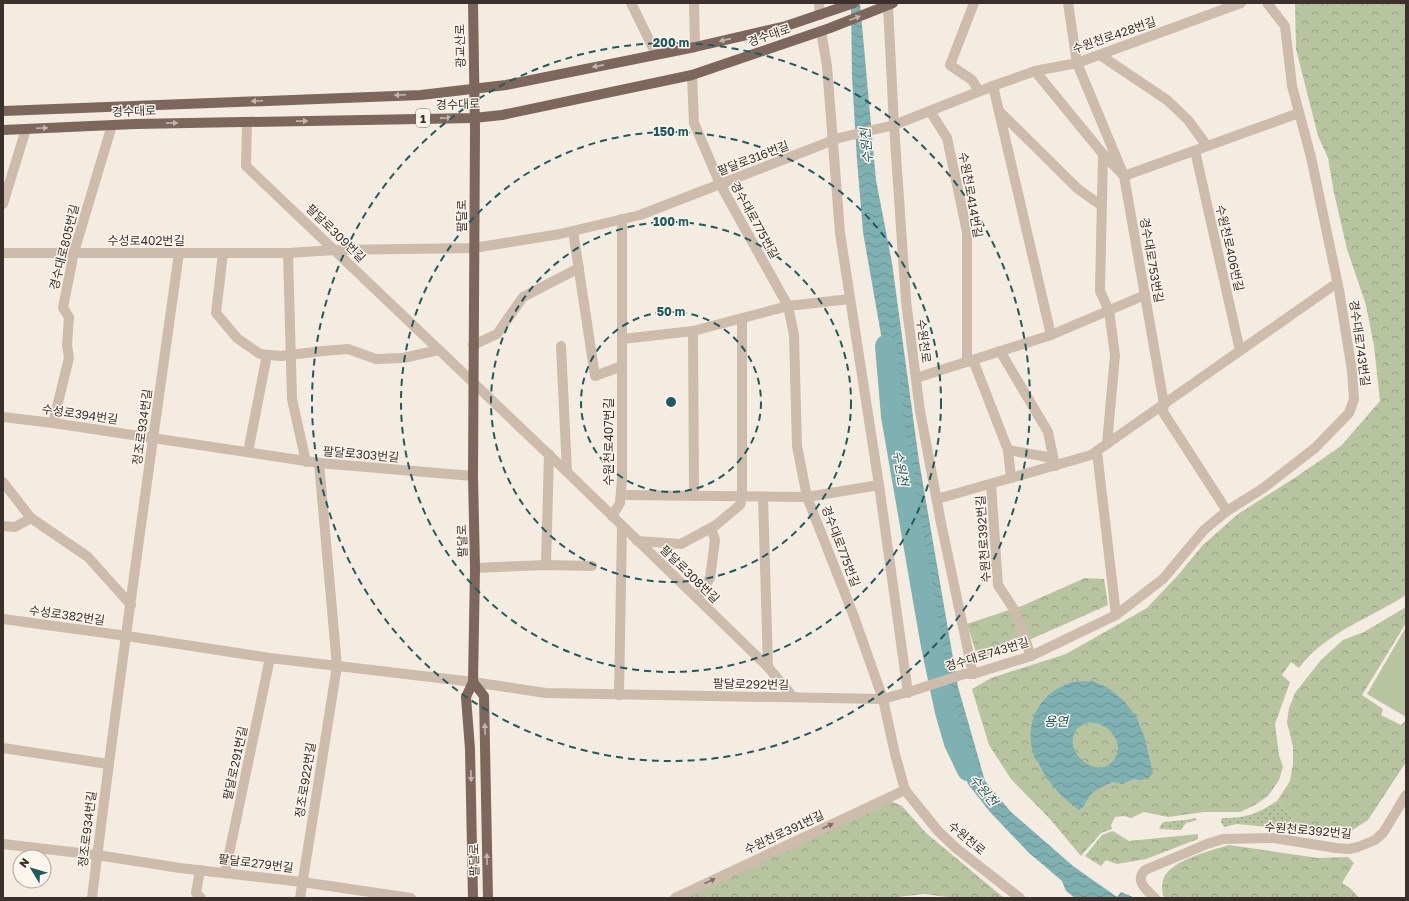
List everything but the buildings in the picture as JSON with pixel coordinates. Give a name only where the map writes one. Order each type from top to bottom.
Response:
[{"type":"main road","name":"광교산로","points":[[472,3],[474,88]]},
{"type":"main road","name":"경수대로","points":[[3,111],[421,95],[506,85],[694,47],[786,26],[854,3]]},
{"type":"main road","name":"1","points":[[826,29],[887,6]]},
{"type":"main road","name":"경수대로","points":[[3,130],[112,125],[474,118],[502,115],[692,75],[826,29]]},
{"type":"main road","name":"팔달로","points":[[473,898],[470,750],[466,698],[473,682],[475,568],[473,476],[474,88]]},
{"type":"main road","name":"팔달로","points":[[473,682],[484,696],[488,898]]},
{"type":"street","points":[[632,3],[656,54]]},
{"type":"street","points":[[694,3],[694,47]]},
{"type":"street","points":[[819,3],[820,15]]},
{"type":"street","points":[[974,3],[950,65],[972,80],[979,91]]},
{"type":"street","name":"경수대로753번길","points":[[1068,3],[1077,63],[1124,176],[1164,404],[1163,412],[1227,511]]},
{"type":"street","name":"수원천로428번길","points":[[892,125],[1035,71],[1077,63],[1241,3]]},
{"type":"street","name":"경수대로743번길","points":[[883,699],[912,692],[1031,656],[1116,615],[1162,579],[1204,530],[1227,511],[1262,488],[1315,448],[1349,413],[1354,398],[1352,371],[1337,283],[1311,157],[1292,86],[1285,26],[1267,3]]},
{"type":"street","name":"수원천로","points":[[887,6],[892,125],[906,301],[920,411],[968,674]]},
{"type":"street","points":[[826,29],[827,66],[836,140],[840,233],[912,692]]},
{"type":"street","points":[[1100,55],[1166,100],[1188,120],[1207,146]]},
{"type":"street","points":[[1035,71],[1103,154],[1124,176],[1299,113]]},
{"type":"street","name":"경수대로775번길","points":[[692,75],[694,123],[720,184],[788,306],[794,335],[797,446],[808,498],[853,614],[883,699],[895,754],[905,790]]},
{"type":"street","points":[[993,86],[1051,335]]},
{"type":"street","name":"수원천로414번길","points":[[930,111],[947,138],[967,232],[970,361],[1008,450]]},
{"type":"street","points":[[1000,112],[1078,189],[1102,206]]},
{"type":"street","name":"팔달로309번길","points":[[247,122],[246,166],[473,382]]},
{"type":"street","name":"경수대로805번길","points":[[53,423],[69,358],[67,345],[70,317],[63,308],[74,252],[112,125]]},
{"type":"street","name":"팔달로316번길","points":[[474,248],[573,231],[640,215],[836,140],[892,125]]},
{"type":"street","points":[[3,204],[26,129]]},
{"type":"street","name":"수원천로406번길","points":[[1195,150],[1240,351]]},
{"type":"street","points":[[1103,154],[1100,291],[1109,311],[1114,355],[1107,444]]},
{"type":"street","points":[[622,219],[622,339],[692,331],[788,306],[850,299]]},
{"type":"street","points":[[573,231],[595,376],[622,366]]},
{"type":"street","name":"수성로402번길","points":[[3,252],[288,253],[335,250],[474,248]]},
{"type":"street","name":"정조로934번길","points":[[92,898],[108,764],[127,636],[179,253]]},
{"type":"street","points":[[223,253],[216,313],[237,338],[260,354],[281,356],[323,351],[348,350],[376,359],[403,358],[439,350]]},
{"type":"street","points":[[288,253],[292,399],[306,462]]},
{"type":"street","points":[[473,345],[497,334],[523,297],[579,268]]},
{"type":"street","points":[[936,499],[1011,478],[1054,462],[1091,455],[1097,452],[1337,283]]},
{"type":"street","points":[[916,378],[1051,335],[1145,295]]},
{"type":"street","points":[[637,540],[681,544],[716,525],[740,505],[742,497],[742,318]]},
{"type":"street","points":[[692,331],[694,496]]},
{"type":"street","name":"수원천로407번길","points":[[622,339],[620,495],[808,498],[879,485]]},
{"type":"street","points":[[561,346],[567,472]]},
{"type":"street","points":[[1000,351],[1048,432],[1054,462]]},
{"type":"street","points":[[248,452],[267,355]]},
{"type":"street","name":"팔달로308번길","points":[[473,382],[768,667],[793,697]]},
{"type":"street","name":"수성로394번길","points":[[3,417],[153,438]]},
{"type":"street","name":"팔달로303번길","points":[[153,438],[306,462],[473,476]]},
{"type":"street","points":[[1011,478],[1008,450],[1054,462]]},
{"type":"street","points":[[1097,452],[1116,615]]},
{"type":"street","points":[[546,565],[549,454]]},
{"type":"street","points":[[319,463],[337,666]]},
{"type":"street","points":[[3,482],[31,518],[88,557],[131,605]]},
{"type":"street","name":"수원천로392번길","points":[[991,484],[998,585],[1015,612],[1031,656]]},
{"type":"street","points":[[612,516],[620,503],[620,495]]},
{"type":"street","points":[[763,497],[768,667]]},
{"type":"street","points":[[3,526],[15,527],[31,518]]},
{"type":"street","points":[[619,695],[622,526]]},
{"type":"street","points":[[697,598],[710,578],[715,540],[711,528]]},
{"type":"street","name":"팔달로","points":[[475,568],[546,565],[592,566]]},
{"type":"street","name":"수성로382번길","points":[[3,619],[127,636]]},
{"type":"street","points":[[127,636],[270,658],[473,682]]},
{"type":"street","name":"팔달로291번길","points":[[225,873],[270,658]]},
{"type":"street","name":"정조로922번길","points":[[300,898],[337,666]]},
{"type":"street","name":"팔달로292번길","points":[[473,682],[546,693],[883,699]]},
{"type":"street","points":[[3,748],[108,764]]},
{"type":"street","name":"수원천로","points":[[905,790],[938,831],[957,849],[1020,898]]},
{"type":"street","name":"수원천로391번길","points":[[675,898],[905,790]]},
{"type":"street","name":"수원천로392번길","points":[[1155,898],[1142,885],[1140,879],[1141,874],[1150,868],[1222,839],[1274,838],[1336,848],[1358,848],[1375,840],[1383,833],[1406,795]]},
{"type":"street","name":"팔달로279번길","points":[[3,844],[302,882],[411,898]]},
{"type":"street","points":[[200,870],[196,893],[201,898]]},
{"type":"green space","points":[[1295,3],[1406,3],[1406,595],[1335,635],[1310,656],[1299,668],[1291,662],[1282,675],[1290,682],[1275,724],[1279,755],[1283,767],[1279,780],[1268,796],[1255,805],[1240,812],[1204,812],[1168,817],[1144,812],[1131,818],[1124,816],[1115,817],[1111,825],[1112,829],[1101,833],[1081,856],[1050,819],[1011,779],[989,745],[972,689],[991,678],[1066,654],[1147,608],[1179,574],[1202,546],[1238,514],[1341,446],[1380,401],[1374,346],[1366,305],[1347,249],[1334,193],[1328,158],[1318,136],[1296,49]]},
{"type":"green space","points":[[1085,578],[1104,579],[1108,605],[979,662],[967,624],[1024,605]]},
{"type":"green space","points":[[1406,607],[1406,623],[1362,695],[1383,709],[1381,715],[1401,725],[1406,721],[1406,762],[1368,820],[1348,833],[1321,833],[1303,830],[1277,801],[1290,781],[1293,764],[1293,747],[1287,722],[1289,708],[1295,693],[1321,660],[1343,640],[1364,632]]},
{"type":"green space","points":[[1406,627],[1406,717],[1367,694]]},
{"type":"green space","points":[[891,801],[902,806],[926,833],[1004,898],[955,898],[924,894],[889,898],[684,898]]},
{"type":"green space","points":[[1277,801],[1303,830],[1237,824],[1224,827],[1221,822],[1222,818],[1245,816],[1257,812]]},
{"type":"green space","points":[[1195,818],[1197,820],[1186,823],[1181,830],[1159,829],[1162,823]]},
{"type":"green space","points":[[1113,831],[1129,841],[1198,834],[1198,839],[1146,859],[1117,864],[1106,860],[1101,866],[1085,856],[1102,835]]},
{"type":"green space","points":[[1229,845],[1318,858],[1348,857],[1354,863],[1342,883],[1351,889],[1359,898],[1166,898],[1163,896],[1163,879],[1171,869],[1195,856]]},
{"type":"water","points":[[851,3],[860,3],[876,180],[892,263],[919,461],[958,687],[985,781],[1011,812],[1073,866],[1117,897],[1121,892],[1135,898],[1075,898],[1066,891],[1062,881],[1028,852],[990,812],[968,784],[957,753],[930,614],[863,232],[852,77]]},
{"type":"water","name":"용연","points":[[1092,681],[1107,687],[1123,700],[1136,716],[1144,736],[1153,773],[1148,778],[1140,780],[1133,779],[1122,784],[1113,782],[1101,787],[1091,794],[1083,807],[1079,810],[1066,800],[1043,771],[1033,753],[1031,730],[1033,719],[1038,709],[1052,692],[1073,682]],"holes":[[[1087,722],[1100,724],[1110,731],[1116,739],[1118,744],[1117,753],[1115,758],[1108,765],[1100,768],[1092,766],[1084,762],[1077,755],[1073,746],[1073,738],[1077,729]]]},
{"type":"waterway","name":"수원천","points":[[886,346],[892,416],[932,646],[946,712],[955,743],[968,770]]}]
